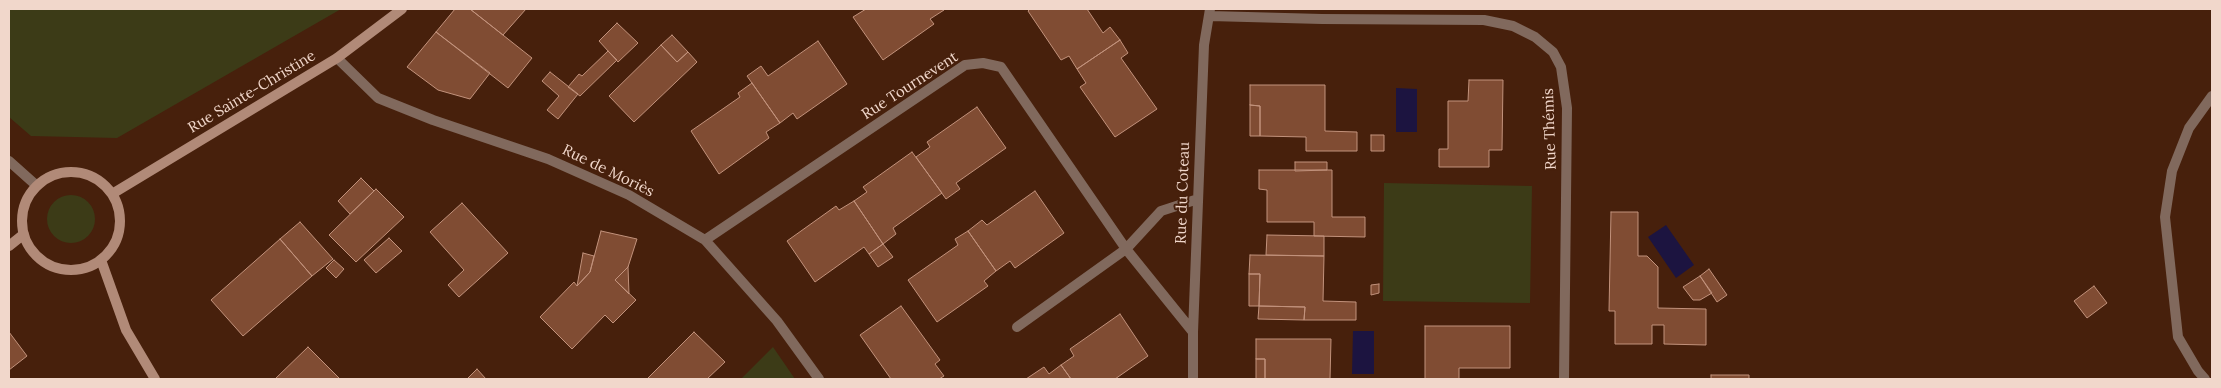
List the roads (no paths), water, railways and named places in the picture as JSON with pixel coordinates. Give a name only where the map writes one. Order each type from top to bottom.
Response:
[{"type":"street","name":"Rue Sainte-Christine","points":[[112,194],[337,58],[402,9]]},
{"type":"street","points":[[1312,9],[1322,19]]},
{"type":"street","name":"Rue Thémis","points":[[1210,13],[1322,19],[1484,20],[1513,26],[1535,37],[1553,52],[1561,67],[1567,108],[1564,379]]},
{"type":"street","name":"Rue du Coteau","points":[[1193,379],[1193,332],[1204,45],[1210,13]]},
{"type":"street","name":"Rue de Moriès","points":[[337,58],[378,98],[433,120],[548,159],[629,195],[705,240],[777,321],[819,379]]},
{"type":"street","name":"Rue Tournevent","points":[[705,240],[965,65],[983,63],[1001,67],[1126,250],[1193,332]]},
{"type":"street","points":[[2205,379],[2198,371],[2178,337],[2165,217],[2172,171],[2189,128],[2212,96]]},
{"type":"street","points":[[9,161],[37,186]]},
{"type":"street","points":[[62,172],[88,174],[102,182],[112,194],[119,207],[118,236],[112,249],[101,260],[79,269],[56,268],[42,260],[30,249],[24,234],[23,209],[37,186],[48,177],[62,172]]},
{"type":"street","points":[[1017,327],[1126,250],[1161,211],[1198,199]]},
{"type":"street","points":[[9,246],[24,234]]},
{"type":"street","points":[[101,260],[126,330],[155,379]]}]
